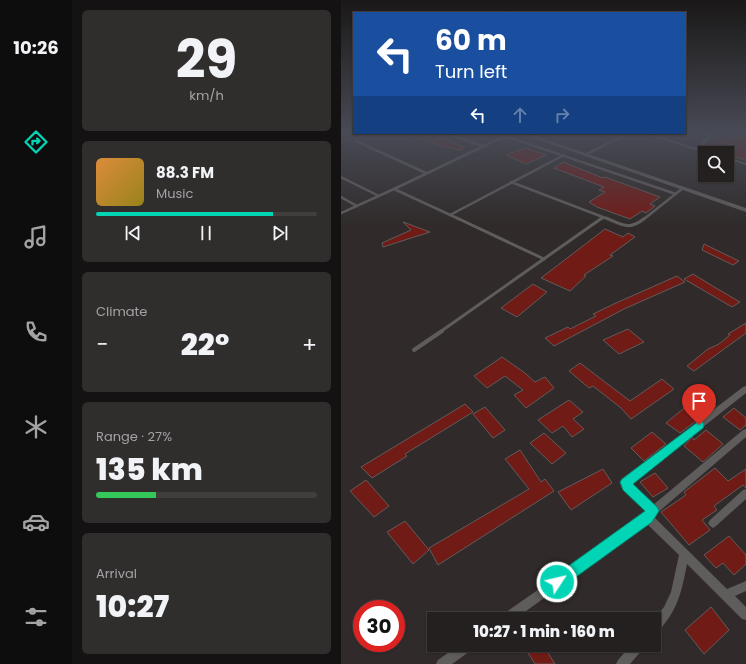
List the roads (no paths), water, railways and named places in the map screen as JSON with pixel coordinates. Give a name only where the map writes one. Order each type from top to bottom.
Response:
[{"type":"street","points":[[612,163],[746,210]]},
{"type":"street","points":[[746,389],[626,482],[627,486],[684,554],[746,615]]},
{"type":"street","points":[[516,612],[650,514],[746,432]]},
{"type":"street","points":[[713,523],[746,493]]},
{"type":"street","points":[[661,620],[668,611],[676,592],[684,554]]},
{"type":"street","points":[[726,595],[746,586]]},
{"type":"street","points":[[442,664],[459,652]]},
{"type":"street","points":[[622,664],[633,652]]},
{"type":"lane","points":[[405,163],[427,173]]},
{"type":"lane","points":[[341,213],[448,163]]},
{"type":"lane","points":[[451,215],[548,163]]},
{"type":"lane","points":[[587,163],[676,194]]},
{"type":"lane","points":[[341,177],[379,196]]},
{"type":"lane","points":[[511,182],[620,225],[633,226],[683,188]]},
{"type":"lane","points":[[393,189],[544,259]]},
{"type":"lane","points":[[341,197],[357,206]]},
{"type":"lane","points":[[413,350],[603,218]]}]
